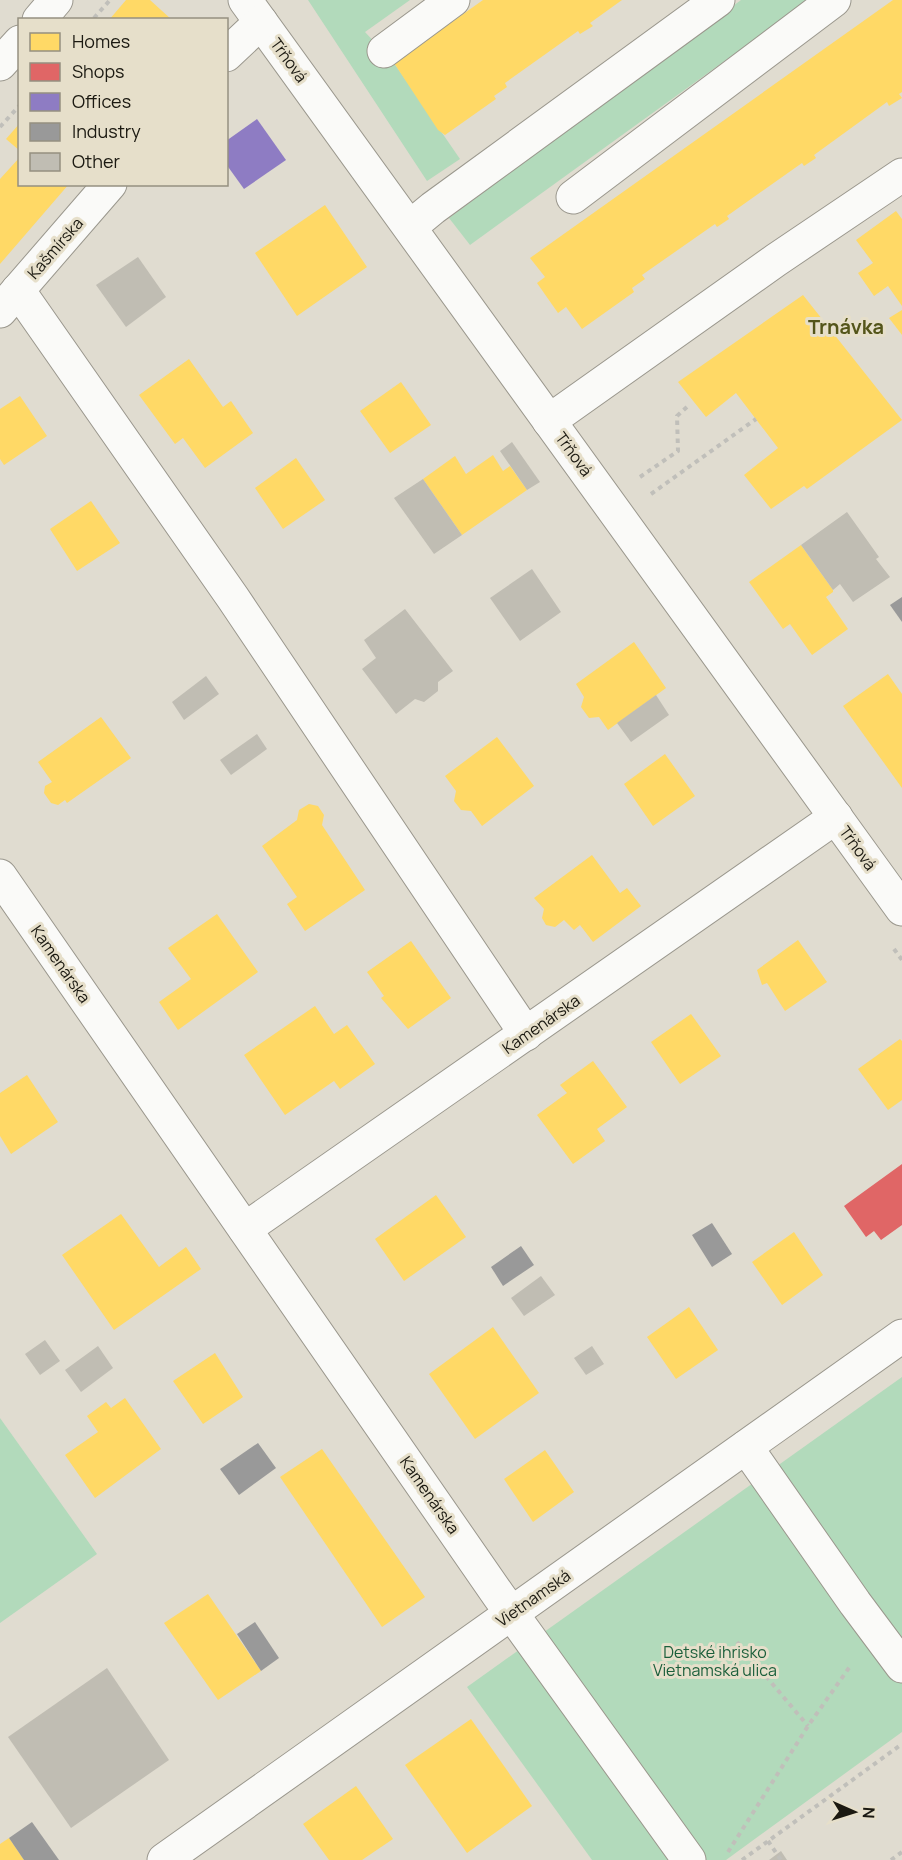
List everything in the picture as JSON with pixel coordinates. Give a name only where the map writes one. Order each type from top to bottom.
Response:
[{"type":"street","points":[[41,18],[56,0]]},
{"type":"street","points":[[384,51],[453,0]]},
{"type":"street","points":[[410,228],[433,208],[718,0]]},
{"type":"street","points":[[573,197],[834,0]]},
{"type":"street","points":[[228,52],[253,11]]},
{"type":"street","name":"Tŕňová","points":[[253,11],[902,909]]},
{"type":"street","points":[[0,64],[18,44]]},
{"type":"street","points":[[549,421],[776,260],[902,175]]},
{"type":"street","name":"Kašmírska","points":[[9,301],[108,186]]},
{"type":"street","points":[[9,301],[233,598],[526,1034]]},
{"type":"street","name":"Kamenárska","points":[[245,1229],[836,817]]},
{"type":"street","name":"Kamenárska","points":[[0,876],[512,1614],[689,1860]]},
{"type":"street","name":"Vietnamská","points":[[164,1860],[902,1336]]},
{"type":"street","points":[[746,1447],[902,1666]]},
{"type":"path","points":[[95,18],[110,0]]},
{"type":"path","points":[[0,127],[18,107]]},
{"type":"path","points":[[639,478],[678,451],[677,416],[689,405]]},
{"type":"path","points":[[651,494],[756,419]]},
{"type":"path","points":[[723,1860],[808,1726],[876,1630]]},
{"type":"path","points":[[737,1642],[808,1726]]},
{"type":"path","points":[[742,1860],[902,1744]]},
{"type":"path","points":[[768,1841],[781,1860]]},
{"type":"path","points":[[891,1860],[902,1852]]},
{"type":"green space","points":[[308,0],[410,0],[365,32],[394,63],[460,159],[427,181]]},
{"type":"green space","points":[[741,0],[809,0],[470,245],[449,218]]},
{"type":"green space","name":"Detské ihrisko Vietnamská ulica","points":[[902,1377],[902,1732],[726,1860],[592,1860],[467,1687]]},
{"type":"green space","points":[[0,1418],[97,1554],[0,1623]]},
{"type":"building: Homes","points":[[126,0],[150,0],[170,18],[111,18]]},
{"type":"building: Homes","points":[[483,0],[622,0],[590,23],[593,26],[580,34],[578,31],[505,83],[507,87],[494,96],[496,99],[445,135],[438,130],[394,63]]},
{"type":"building: Homes","points":[[893,0],[902,0],[902,92],[899,94],[902,98],[889,106],[887,102],[814,155],[816,158],[804,166],[802,163],[727,216],[729,219],[717,227],[715,224],[642,275],[645,279],[632,288],[634,292],[582,329],[566,307],[558,313],[537,283],[545,277],[530,258]]},
{"type":"building: Homes","points":[[18,125],[18,149],[6,139]]},
{"type":"building: Homes","points":[[18,159],[18,186],[67,186],[0,264],[0,179]]},
{"type":"building: Homes","points":[[325,205],[367,267],[297,316],[255,253]]},
{"type":"building: Homes","points":[[896,211],[902,219],[902,306],[888,286],[874,296],[858,273],[873,263],[856,240]]},
{"type":"building: Homes","points":[[803,295],[902,420],[807,489],[804,486],[771,509],[744,475],[778,448],[736,393],[706,417],[678,382]]},
{"type":"building: Homes","points":[[902,310],[902,335],[889,318]]},
{"type":"building: Homes","points":[[189,359],[223,407],[231,401],[253,433],[205,468],[183,438],[175,444],[139,395]]},
{"type":"building: Homes","points":[[401,382],[431,425],[390,453],[360,411]]},
{"type":"building: Homes","points":[[20,396],[47,436],[4,465],[0,459],[0,409]]},
{"type":"building: Homes","points":[[493,455],[503,471],[510,466],[527,490],[462,535],[423,479],[455,456],[466,474]]},
{"type":"building: Homes","points":[[296,458],[325,500],[283,529],[255,488]]},
{"type":"building: Homes","points":[[91,501],[120,543],[77,571],[50,529]]},
{"type":"building: Homes","points":[[801,545],[833,590],[826,597],[848,629],[812,655],[790,624],[783,629],[749,582]]},
{"type":"building: Homes","points":[[634,642],[666,688],[608,730],[599,717],[589,718],[581,707],[584,697],[576,684]]},
{"type":"building: Homes","points":[[888,674],[902,694],[902,788],[843,706]]},
{"type":"building: Homes","points":[[101,717],[131,758],[67,803],[65,800],[58,805],[51,803],[44,793],[45,786],[52,782],[38,762]]},
{"type":"building: Homes","points":[[497,737],[534,786],[482,826],[471,811],[461,810],[454,801],[456,791],[445,776]]},
{"type":"building: Homes","points":[[665,754],[695,796],[653,826],[624,784]]},
{"type":"building: Homes","points":[[309,804],[318,806],[324,815],[322,825],[365,890],[305,931],[287,904],[297,897],[262,846],[297,820],[299,810]]},
{"type":"building: Homes","points":[[592,855],[620,893],[627,888],[641,906],[593,942],[580,925],[574,930],[564,920],[555,927],[546,925],[542,918],[544,909],[534,898]]},
{"type":"building: Homes","points":[[217,914],[258,972],[178,1030],[159,1002],[191,979],[168,948]]},
{"type":"building: Homes","points":[[798,940],[827,982],[785,1011],[767,983],[762,985],[757,970]]},
{"type":"building: Homes","points":[[411,941],[451,998],[408,1029],[381,998],[384,996],[367,972]]},
{"type":"building: Homes","points":[[315,1006],[334,1034],[347,1025],[375,1064],[340,1089],[334,1081],[285,1115],[244,1055]]},
{"type":"building: Homes","points":[[691,1014],[721,1056],[680,1084],[651,1042]]},
{"type":"building: Homes","points":[[900,1039],[902,1041],[902,1100],[888,1110],[858,1069]]},
{"type":"building: Homes","points":[[593,1061],[627,1107],[597,1129],[605,1141],[573,1164],[537,1115],[567,1093],[560,1085]]},
{"type":"building: Homes","points":[[27,1075],[58,1122],[11,1154],[0,1136],[0,1093]]},
{"type":"building: Homes","points":[[436,1195],[466,1237],[404,1281],[375,1239]]},
{"type":"building: Homes","points":[[121,1214],[159,1267],[186,1247],[201,1269],[114,1330],[62,1255]]},
{"type":"building: Homes","points":[[794,1232],[823,1275],[782,1305],[752,1262]]},
{"type":"building: Homes","points":[[689,1307],[718,1350],[676,1379],[647,1337]]},
{"type":"building: Homes","points":[[493,1327],[539,1393],[475,1439],[429,1374]]},
{"type":"building: Homes","points":[[215,1353],[243,1397],[203,1424],[173,1381]]},
{"type":"building: Homes","points":[[125,1398],[161,1449],[95,1498],[65,1455],[98,1432],[87,1416],[106,1402],[111,1408]]},
{"type":"building: Homes","points":[[322,1449],[425,1597],[382,1627],[280,1477]]},
{"type":"building: Homes","points":[[545,1450],[574,1492],[533,1522],[504,1479]]},
{"type":"building: Homes","points":[[208,1594],[261,1671],[218,1700],[164,1623]]},
{"type":"building: Homes","points":[[471,1719],[532,1806],[467,1853],[405,1765]]},
{"type":"building: Homes","points":[[356,1786],[393,1839],[362,1860],[329,1860],[303,1824]]},
{"type":"building: Homes","points":[[9,1838],[24,1860],[0,1860],[0,1844]]},
{"type":"building: Shops","points":[[902,1164],[902,1225],[881,1240],[874,1231],[866,1237],[844,1206]]},
{"type":"building: Offices","points":[[257,119],[286,160],[244,189],[228,167],[228,140]]},
{"type":"building: Industry","points":[[902,597],[902,622],[890,605]]},
{"type":"building: Industry","points":[[712,1223],[732,1254],[712,1267],[692,1235]]},
{"type":"building: Industry","points":[[521,1246],[534,1265],[503,1286],[491,1267]]},
{"type":"building: Industry","points":[[258,1443],[276,1468],[239,1495],[220,1469]]},
{"type":"building: Industry","points":[[255,1622],[279,1658],[261,1671],[237,1634]]},
{"type":"building: Industry","points":[[32,1822],[59,1860],[24,1860],[9,1838]]},
{"type":"building: Other","points":[[138,257],[166,297],[126,327],[96,285]]},
{"type":"building: Other","points":[[512,442],[540,482],[527,490],[500,451]]},
{"type":"building: Other","points":[[423,479],[462,535],[434,554],[394,498]]},
{"type":"building: Other","points":[[847,512],[879,557],[876,559],[890,577],[853,602],[840,584],[833,590],[801,545]]},
{"type":"building: Other","points":[[532,569],[561,612],[520,641],[490,598]]},
{"type":"building: Other","points":[[405,609],[453,671],[438,682],[438,691],[424,702],[415,699],[396,714],[362,669],[376,658],[364,640]]},
{"type":"building: Other","points":[[206,676],[219,694],[184,720],[172,702]]},
{"type":"building: Other","points":[[656,695],[669,715],[631,742],[617,723]]},
{"type":"building: Other","points":[[257,734],[267,749],[231,775],[220,760]]},
{"type":"building: Other","points":[[541,1276],[555,1295],[524,1316],[511,1298]]},
{"type":"building: Other","points":[[45,1340],[60,1361],[40,1375],[25,1354]]},
{"type":"building: Other","points":[[98,1346],[113,1368],[81,1392],[65,1370]]},
{"type":"building: Other","points":[[592,1346],[604,1364],[586,1375],[574,1358]]},
{"type":"building: Other","points":[[107,1668],[169,1760],[71,1828],[8,1737]]},
{"type":"building: Other","points":[[781,1851],[787,1860],[769,1860]]},
{"type":"district","name":"Trnávka","points":[[846,327]]}]
